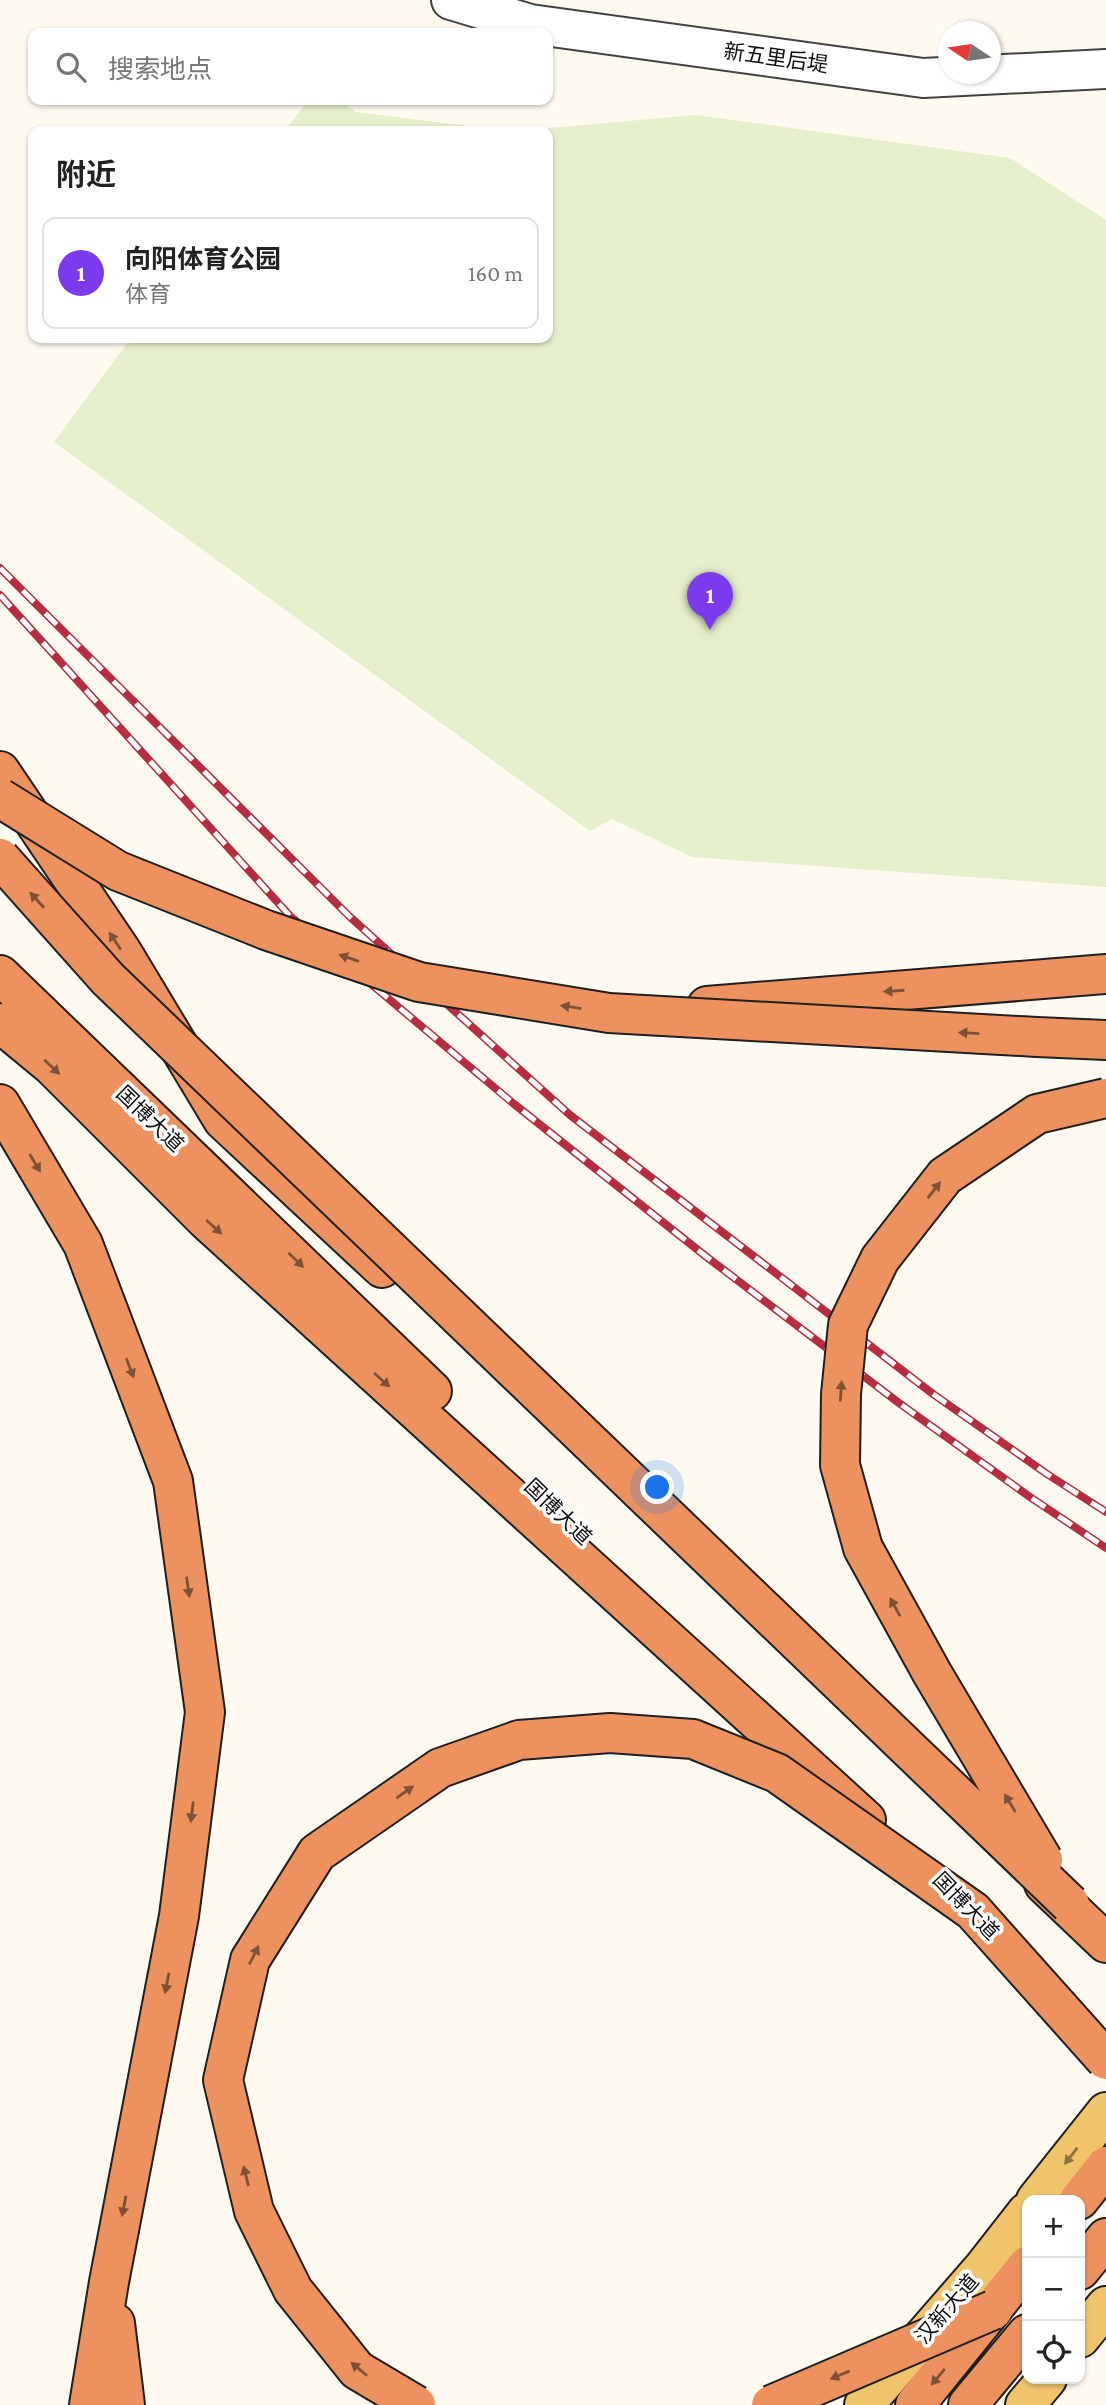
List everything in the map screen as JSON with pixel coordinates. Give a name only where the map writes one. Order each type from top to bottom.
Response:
[{"type":"highway","points":[[0,771],[122,951],[223,1120],[1106,1943]]},
{"type":"highway","points":[[0,798],[118,871],[265,930],[419,982],[609,1013],[1106,1041]]},
{"type":"highway","points":[[0,858],[108,979],[1070,1904],[1106,1935]]},
{"type":"highway","points":[[609,1013],[1106,974]]},
{"type":"highway","name":"国博大道","points":[[0,975],[973,1911],[1106,2060]]},
{"type":"highway","points":[[0,1023],[51,1065],[206,1220],[1106,2039]]},
{"type":"highway","points":[[1070,1904],[932,1673],[863,1549],[840,1465],[841,1394],[848,1325],[880,1259],[945,1176],[1037,1114],[1106,1098]]},
{"type":"highway","points":[[0,1104],[83,1244],[173,1481],[205,1712],[179,1916],[109,2282],[89,2405]]},
{"type":"highway","points":[[416,2405],[357,2370],[293,2290],[254,2211],[223,2080],[250,1960],[317,1853],[440,1768],[519,1740],[610,1733],[693,1739],[777,1773],[973,1911]]},
{"type":"highway","points":[[1083,2195],[1106,2166]]},
{"type":"highway","points":[[1085,2264],[1106,2238]]},
{"type":"highway","points":[[915,2405],[1022,2272]]},
{"type":"highway","points":[[109,2282],[125,2405]]},
{"type":"highway","points":[[771,2405],[993,2310]]},
{"type":"highway","points":[[968,2405],[1022,2340]]},
{"type":"main road","points":[[1040,2195],[1106,2112]]},
{"type":"main road","name":"汉新大道","points":[[864,2405],[984,2267],[1022,2218]]},
{"type":"main road","points":[[1085,2332],[1106,2306]]},
{"type":"main road","points":[[1025,2405],[1042,2384]]},
{"type":"street","name":"新五里后堤","points":[[451,0],[530,24],[923,78],[1106,69]]},
{"type":"green space","points":[[304,105],[347,105],[356,112],[469,126],[289,126]]},
{"type":"green space","points":[[696,115],[1010,158],[1106,220],[1106,887],[692,857],[612,819],[590,831],[54,442],[127,343],[553,343],[553,128]]},
{"type":"railway","points":[[0,568],[349,916],[570,1115],[933,1394],[1106,1512]]},
{"type":"railway","points":[[0,595],[290,916],[514,1104],[708,1258],[899,1403],[1106,1548]]},
{"type":"place","name":"向阳体育公园","points":[[710,630]]}]
